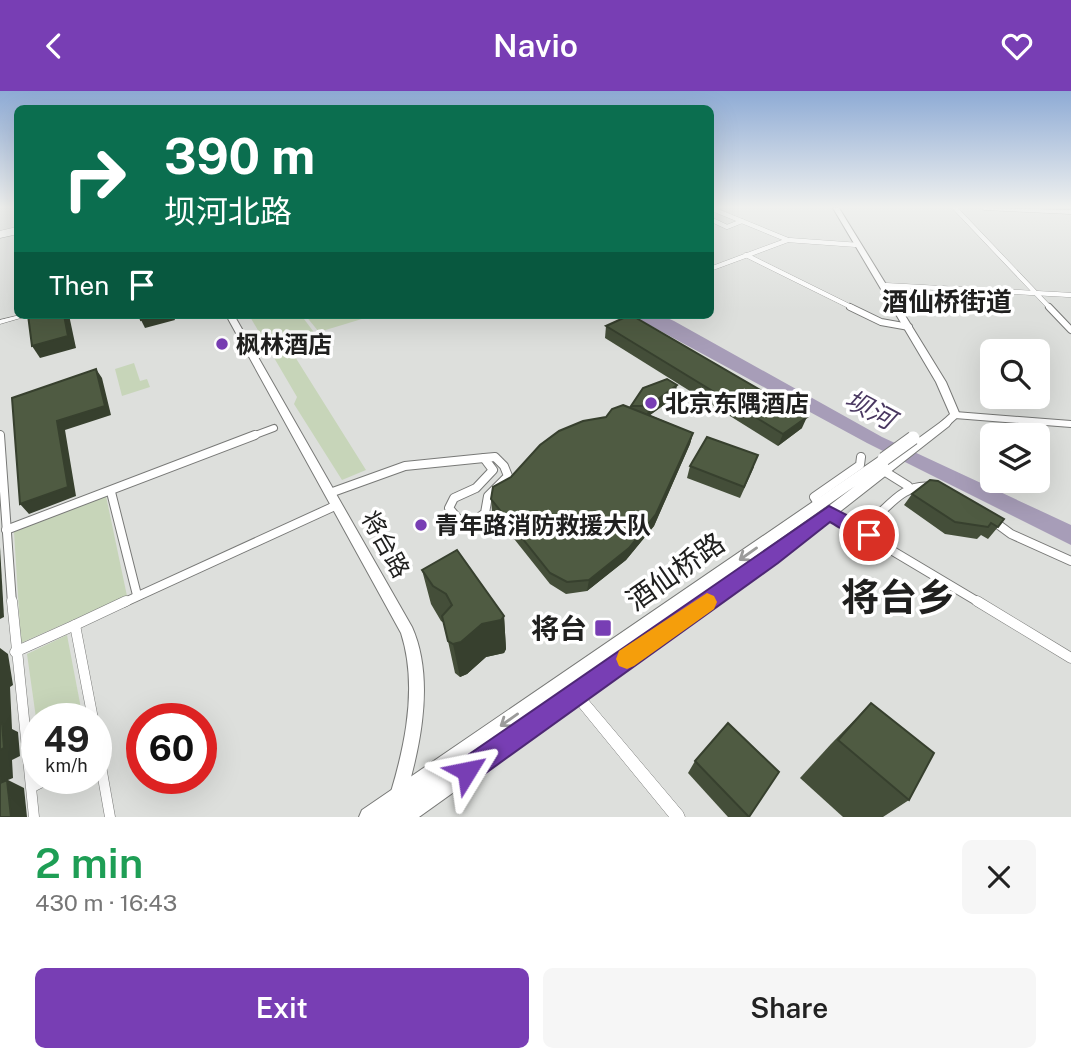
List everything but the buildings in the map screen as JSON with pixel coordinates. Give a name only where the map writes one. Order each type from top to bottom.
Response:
[{"type":"main road","points":[[856,242],[941,381],[950,419]]},
{"type":"main road","name":"将台路","points":[[232,319],[407,631],[414,649],[415,703],[400,807],[391,817]]},
{"type":"main road","name":"酒仙桥路","points":[[369,817],[400,807],[570,688],[772,557],[824,509],[950,419]]},
{"type":"street","points":[[714,267],[783,242]]},
{"type":"street","points":[[814,242],[858,245]]},
{"type":"street","points":[[987,242],[1071,330]]},
{"type":"street","points":[[746,255],[881,322],[909,327]]},
{"type":"street","points":[[883,285],[1071,295]]},
{"type":"street","points":[[950,419],[1071,425]]},
{"type":"street","points":[[6,530],[274,428]]},
{"type":"street","points":[[0,435],[15,652],[21,703]]},
{"type":"street","points":[[330,493],[405,466],[484,458],[495,457],[504,466],[508,476],[488,494],[484,505],[485,513],[477,519],[459,520],[449,508],[454,498],[476,488],[493,470],[484,458]]},
{"type":"street","points":[[861,457],[860,465],[814,497],[824,509],[1071,658]]},
{"type":"street","points":[[887,465],[908,487]]},
{"type":"street","points":[[876,517],[908,487],[921,484],[942,492]]},
{"type":"street","points":[[111,492],[137,595]]},
{"type":"street","points":[[15,652],[337,505]]},
{"type":"street","points":[[979,512],[1011,534],[1071,561]]},
{"type":"street","points":[[75,625],[90,703]]},
{"type":"street","points":[[570,688],[678,817]]},
{"type":"street","points":[[32,794],[34,817]]},
{"type":"street","points":[[105,794],[110,817]]},
{"type":"green space","points":[[251,319],[304,319],[316,335],[287,344],[366,470],[342,480],[294,404],[297,397]]},
{"type":"green space","points":[[308,319],[362,319],[319,332]]},
{"type":"green space","points":[[134,363],[140,381],[147,379],[150,387],[122,396],[115,369]]},
{"type":"green space","points":[[106,496],[127,596],[21,643],[14,532]]},
{"type":"green space","points":[[67,635],[80,703],[34,703],[27,654]]},
{"type":"shaded area","points":[[638,319],[674,321],[882,437],[980,483],[980,493],[1002,493],[1071,525],[1071,545],[867,443]]},
{"type":"slow traffic","points":[[627,659],[707,602]]},
{"type":"place","name":"枫林酒店","points":[[222,344]]},
{"type":"place","name":"北京东隅酒店","points":[[651,403]]},
{"type":"place","name":"青年路消防救援大队","points":[[421,525]]},
{"type":"place","name":"将台","points":[[603,628]]},
{"type":"district","name":"酒仙桥街道","points":[[947,301]]},
{"type":"district","name":"将台乡","points":[[898,597]]},
{"type":"route","points":[[467,771],[772,557],[829,513],[869,535]]},
{"type":"water label","name":"坝河","points":[[870,409]]}]
